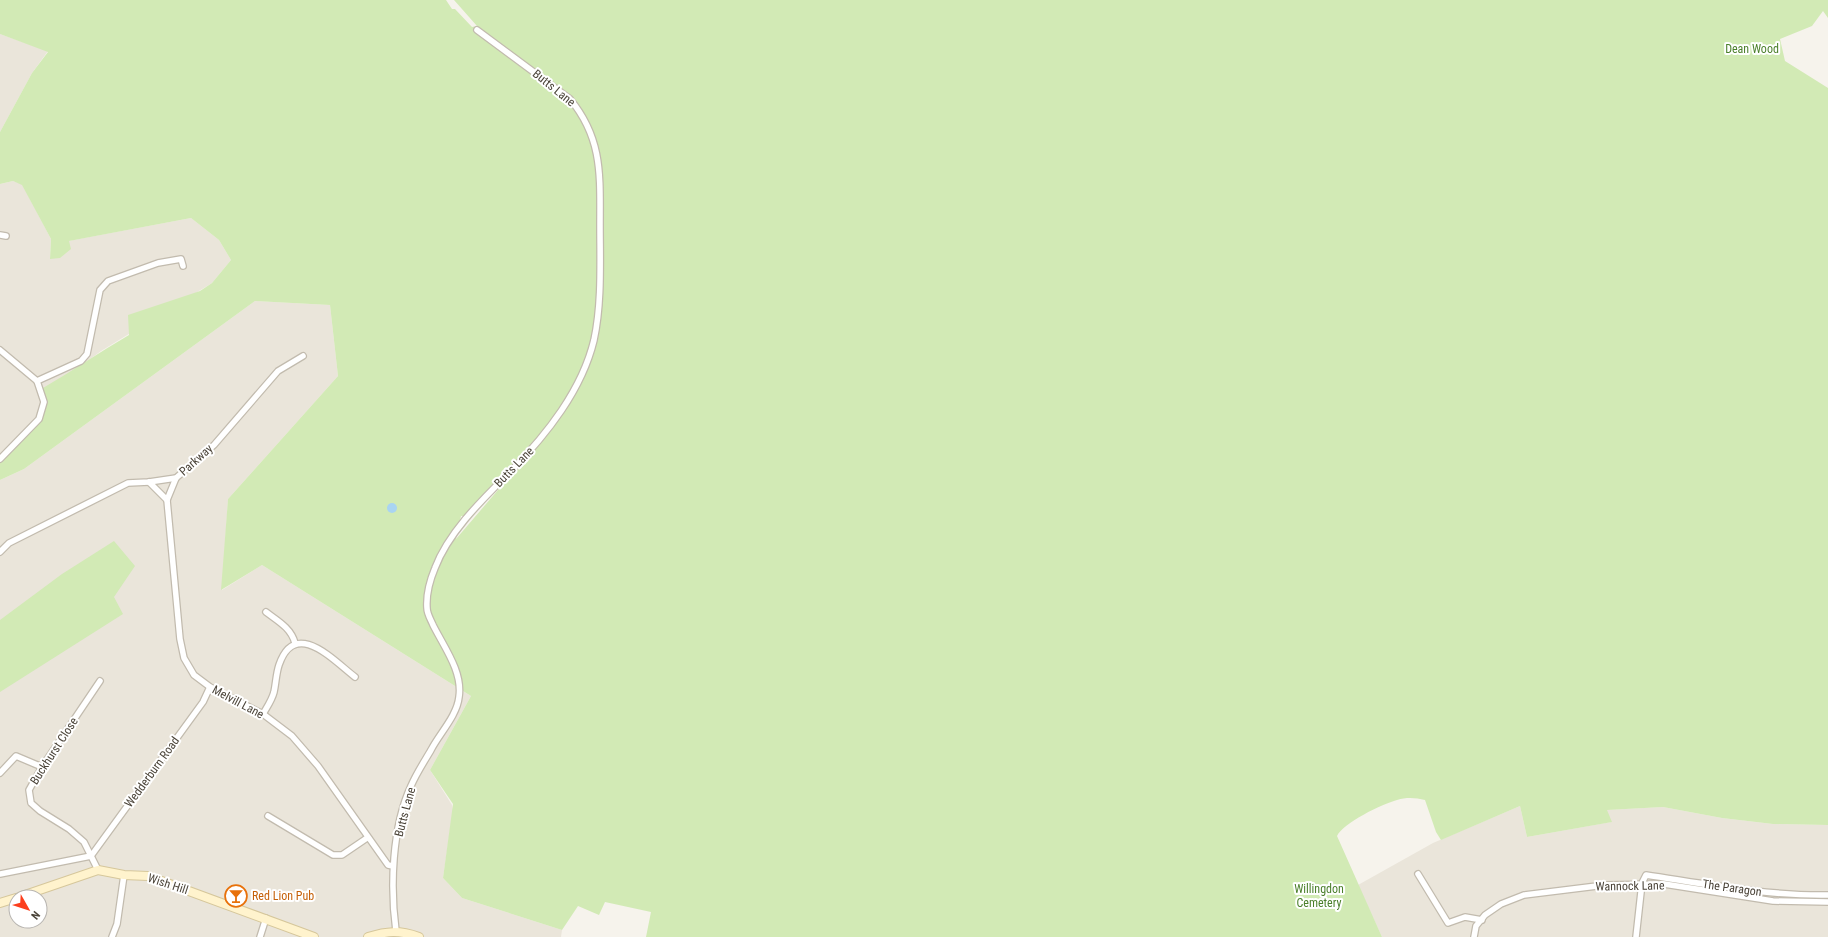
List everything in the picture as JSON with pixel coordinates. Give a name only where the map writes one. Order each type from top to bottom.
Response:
[{"type":"street","name":"Butts Lane","points":[[396,931],[392,899],[393,866],[400,819],[410,786],[450,720],[459,698],[458,674],[427,610],[428,587],[435,566],[447,544],[485,498],[533,448],[573,391],[586,367],[594,338],[599,298],[599,165],[592,131],[581,112],[570,99],[477,30]]},
{"type":"street","points":[[37,381],[81,361],[87,354],[100,290],[108,282],[158,263],[181,259],[183,266]]},
{"type":"street","points":[[0,350],[37,381],[44,402],[38,419],[0,459]]},
{"type":"street","name":"Parkway","points":[[0,552],[9,543],[128,483],[176,478],[214,445],[278,371],[303,356]]},
{"type":"street","points":[[149,482],[167,500],[176,478]]},
{"type":"street","name":"Melvill Lane","points":[[167,500],[180,639],[184,658],[194,675],[210,687],[263,714],[292,736],[314,761],[388,865],[393,866]]},
{"type":"street","points":[[266,612],[288,629],[293,635],[295,644]]},
{"type":"street","points":[[263,714],[272,700],[279,665],[284,653],[295,644],[306,643],[314,646],[355,677]]},
{"type":"street","name":"Buckhurst Close","points":[[98,870],[84,842],[69,829],[40,811],[31,803],[29,790],[42,767],[100,681]]},
{"type":"street","name":"Wedderburn Road","points":[[91,856],[203,702],[210,687]]},
{"type":"street","points":[[0,773],[16,756],[42,767]]},
{"type":"street","points":[[268,816],[333,855],[342,855],[368,838]]},
{"type":"street","points":[[0,874],[91,856]]},
{"type":"street","name":"Wish Hill","points":[[42,889],[98,870],[124,875],[148,876],[266,918],[314,937]]},
{"type":"street","points":[[1418,874],[1448,923],[1466,917],[1482,920]]},
{"type":"street","points":[[112,937],[117,924],[124,875]]},
{"type":"street","name":"The Paragon","points":[[1642,883],[1646,875],[1757,892],[1828,895]]},
{"type":"street","points":[[1636,937],[1642,883]]},
{"type":"street","name":"Wannock Lane","points":[[1474,937],[1476,926],[1501,904],[1524,895],[1605,885],[1642,883],[1664,884],[1718,894],[1773,901],[1828,902]]},
{"type":"street","points":[[260,937],[266,918]]},
{"type":"street","points":[[368,937],[382,932],[396,931],[419,937]]},
{"type":"shaded area","points":[[0,34],[48,51],[32,73],[0,132]]},
{"type":"shaded area","points":[[13,181],[22,184],[51,239],[50,258],[70,249],[68,241],[191,218],[219,240],[231,260],[212,283],[101,351],[78,368],[0,463],[0,184]]},
{"type":"shaded area","points":[[255,301],[330,305],[338,376],[228,499],[222,590],[262,565],[471,696],[430,770],[452,805],[453,810],[443,878],[462,898],[562,930],[561,937],[0,937],[0,480],[24,469]]},
{"type":"shaded area","points":[[1520,806],[1527,837],[1611,822],[1606,810],[1663,807],[1722,818],[1773,824],[1828,825],[1828,937],[1382,937],[1358,885],[1433,843]]},
{"type":"green space","points":[[0,0],[446,0],[452,9],[455,9],[472,27],[477,26],[454,0],[1828,0],[1828,18],[1823,11],[1812,26],[1780,39],[1785,61],[1828,88],[1828,825],[1773,824],[1722,818],[1663,807],[1607,810],[1612,822],[1527,837],[1520,806],[1441,840],[1436,832],[1425,800],[1411,798],[1401,799],[1382,805],[1355,820],[1347,825],[1337,836],[1382,937],[646,937],[651,912],[605,902],[599,915],[578,906],[562,930],[462,898],[443,878],[453,804],[430,770],[471,696],[262,565],[221,590],[228,499],[338,376],[330,305],[255,301],[24,469],[0,480],[0,463],[41,412],[43,388],[129,335],[128,315],[200,291],[212,283],[231,260],[219,240],[191,218],[69,241],[71,249],[60,258],[50,259],[51,239],[22,185],[13,181],[0,184],[0,132],[32,73],[48,52],[0,34]],"holes":[[[510,476],[456,539],[461,516],[466,516]]]},
{"type":"green space","points":[[114,541],[135,566],[114,597],[123,614],[0,692],[0,620],[62,574]]},
{"type":"water","points":[[392,503],[397,508],[392,513],[387,508]]},
{"type":"place","name":"Red Lion Pub","points":[[236,896]]},
{"type":"park label","name":"Dean Wood","points":[[1752,49]]},
{"type":"park label","name":"Willingdon Cemetery","points":[[1319,896]]}]
